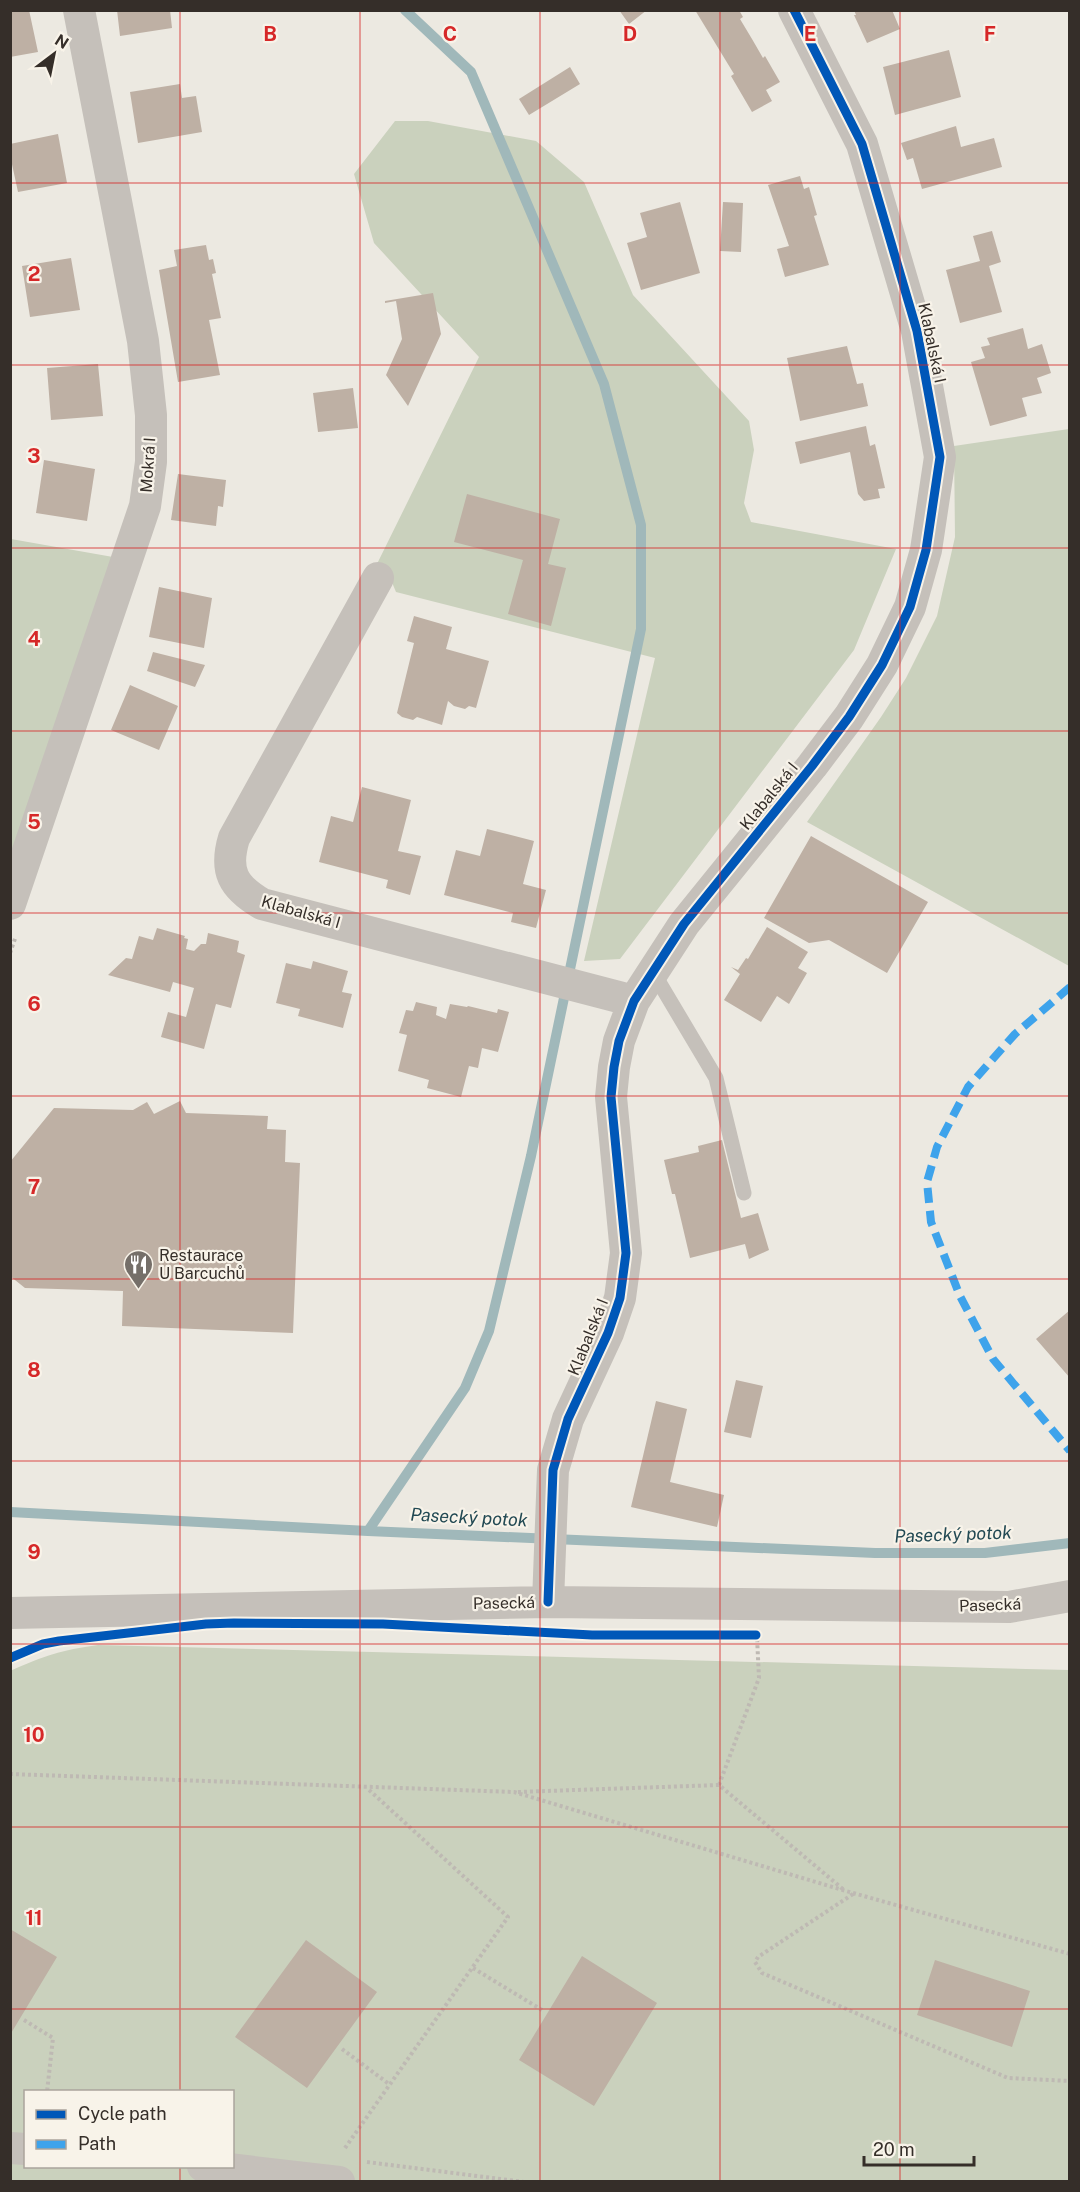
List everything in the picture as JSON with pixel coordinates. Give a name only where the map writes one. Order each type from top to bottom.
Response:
[{"type":"street","name":"Mokrá I","points":[[10,904],[145,506],[151,462],[151,415],[142,341],[79,10]]},
{"type":"street","name":"Klabalská I","points":[[548,1602],[553,1470],[568,1419],[608,1333],[620,1298],[626,1253],[611,1096],[619,1041],[634,1001],[684,924],[812,766],[849,717],[882,665],[910,606],[926,550],[940,458],[917,331],[862,144],[794,10]]},
{"type":"street","name":"Klabalská I","points":[[378,578],[234,838],[229,861],[235,881],[249,896],[262,904],[634,1001]]},
{"type":"street","name":"Pasecká","points":[[10,1613],[548,1602],[1009,1607],[1070,1596]]},
{"type":"street","points":[[234,2167],[350,2171]]},
{"type":"lane","points":[[653,972],[716,1078],[744,1193]]},
{"type":"path","points":[[719,1785],[759,1678],[756,1635],[745,1635]]},
{"type":"path","points":[[10,1774],[514,1792],[719,1785],[846,1891]]},
{"type":"path","points":[[344,2149],[508,1917],[367,1788]]},
{"type":"path","points":[[514,1792],[854,1894],[1070,1954]]},
{"type":"path","points":[[854,1894],[758,1957],[755,1962],[757,1969],[1008,2078],[1070,2082]]},
{"type":"path","points":[[473,1968],[542,2010]]},
{"type":"path","points":[[24,2020],[53,2038],[47,2090]]},
{"type":"path","points":[[342,2049],[389,2084]]},
{"type":"path","points":[[350,2171],[524,2181]]},
{"type":"green space","points":[[395,121],[428,121],[536,141],[584,182],[633,295],[749,421],[754,450],[744,503],[751,522],[896,549],[854,650],[620,959],[584,961],[655,658],[396,592],[391,580],[375,568],[479,357],[374,243],[354,174]]},
{"type":"green space","points":[[1069,429],[1069,966],[807,822],[906,678],[937,616],[955,537],[954,446]]},
{"type":"green space","points":[[11,539],[113,557],[11,869]]},
{"type":"green space","points":[[98,1645],[1069,1670],[1069,2181],[11,2181],[10,1671],[53,1654]]},
{"type":"building","points":[[10,10],[29,10],[38,52],[10,57]]},
{"type":"building","points":[[117,10],[170,10],[172,28],[120,36]]},
{"type":"building","points":[[619,10],[647,10],[629,24]]},
{"type":"building","points":[[695,10],[739,10],[743,17],[740,19],[780,82],[766,90],[772,101],[752,112],[731,76],[734,74]]},
{"type":"building","points":[[854,10],[892,10],[900,29],[867,43],[854,15],[856,15]]},
{"type":"building","points":[[949,50],[961,97],[895,115],[883,67]]},
{"type":"building","points":[[570,67],[580,84],[529,115],[519,99]]},
{"type":"building","points":[[180,84],[182,98],[196,96],[202,132],[138,143],[130,92]]},
{"type":"building","points":[[956,126],[961,147],[994,138],[1002,167],[922,189],[913,158],[907,160],[901,143]]},
{"type":"building","points":[[58,134],[67,183],[18,192],[10,155],[10,144]]},
{"type":"building","points":[[800,176],[804,189],[809,187],[817,215],[814,216],[829,265],[785,277],[777,249],[789,246],[768,185]]},
{"type":"building","points":[[680,202],[700,273],[641,290],[627,243],[647,237],[640,213]]},
{"type":"building","points":[[723,202],[743,203],[741,252],[720,251]]},
{"type":"building","points":[[992,231],[1001,262],[989,266],[1002,312],[960,323],[946,270],[980,261],[973,236]]},
{"type":"building","points":[[206,245],[209,260],[213,259],[216,273],[212,274],[221,318],[209,320],[220,375],[178,382],[159,270],[177,266],[174,250]]},
{"type":"building","points":[[71,258],[80,310],[30,317],[22,266]]},
{"type":"building","points":[[433,293],[441,334],[408,406],[386,375],[402,339],[396,301],[385,303],[385,301]]},
{"type":"building","points":[[1023,328],[1028,349],[1042,344],[1051,373],[1037,378],[1042,393],[1022,398],[1027,416],[990,426],[971,362],[985,358],[981,347],[990,345],[987,338]]},
{"type":"building","points":[[847,346],[857,384],[863,383],[868,406],[800,421],[787,358]]},
{"type":"building","points":[[98,364],[103,416],[51,420],[47,368]]},
{"type":"building","points":[[353,388],[358,428],[318,432],[313,393]]},
{"type":"building","points":[[866,426],[870,446],[875,444],[885,488],[878,489],[880,498],[864,501],[858,494],[850,452],[800,464],[795,442]]},
{"type":"building","points":[[44,460],[95,469],[87,521],[36,513]]},
{"type":"building","points":[[178,474],[226,480],[223,507],[218,506],[216,526],[171,520]]},
{"type":"building","points":[[467,494],[560,519],[548,564],[566,568],[551,626],[508,614],[523,560],[454,542]]},
{"type":"building","points":[[159,587],[212,598],[204,648],[149,637]]},
{"type":"building","points":[[414,616],[452,627],[446,649],[489,661],[476,708],[469,706],[465,709],[454,706],[448,701],[442,725],[417,717],[413,720],[397,713],[414,643],[407,641]]},
{"type":"building","points":[[153,652],[205,665],[195,687],[147,671]]},
{"type":"building","points":[[130,685],[178,706],[159,750],[111,730]]},
{"type":"building","points":[[362,787],[411,800],[398,851],[421,856],[410,895],[386,888],[388,880],[319,862],[331,816],[353,822]]},
{"type":"building","points":[[487,829],[534,841],[523,884],[546,890],[536,928],[511,922],[513,913],[444,895],[456,850],[480,856]]},
{"type":"building","points":[[811,836],[928,902],[887,973],[829,940],[809,943],[764,918]]},
{"type":"building","points":[[767,927],[808,952],[798,968],[807,973],[789,1004],[777,996],[761,1022],[724,1000],[740,974],[731,967],[738,970],[746,958],[748,959]]},
{"type":"building","points":[[157,928],[185,936],[184,938],[188,939],[186,949],[194,951],[201,944],[206,944],[208,933],[239,941],[237,952],[245,955],[231,1008],[216,1004],[204,1049],[161,1037],[168,1012],[186,1017],[194,988],[173,982],[170,992],[108,975],[126,958],[132,959],[139,936],[153,940]]},
{"type":"building","points":[[313,961],[348,971],[342,992],[352,994],[343,1028],[298,1016],[300,1009],[276,1003],[286,963],[311,969]]},
{"type":"building","points":[[416,1002],[437,1007],[436,1015],[446,1019],[450,1004],[497,1013],[498,1009],[509,1012],[498,1052],[482,1048],[478,1068],[469,1066],[461,1097],[427,1088],[429,1080],[398,1071],[407,1035],[399,1033],[406,1010],[413,1011]]},
{"type":"building","points":[[180,1101],[186,1113],[268,1116],[267,1129],[286,1130],[285,1162],[300,1163],[293,1333],[122,1326],[123,1291],[25,1288],[10,1276],[10,1162],[54,1108],[133,1110],[147,1102],[154,1114]]},
{"type":"building","points":[[722,1140],[741,1218],[758,1213],[769,1250],[749,1259],[745,1244],[690,1258],[675,1194],[672,1194],[664,1160],[699,1152],[698,1146]]},
{"type":"building","points":[[1070,1310],[1070,1378],[1036,1339]]},
{"type":"building","points":[[736,1380],[763,1386],[751,1438],[724,1432]]},
{"type":"building","points":[[656,1401],[687,1409],[670,1482],[724,1495],[717,1527],[631,1507]]},
{"type":"building","points":[[10,1929],[57,1957],[10,2035]]},
{"type":"building","points":[[306,1940],[377,1992],[307,2088],[235,2037]]},
{"type":"building","points":[[582,1956],[657,2003],[594,2106],[519,2060]]},
{"type":"building","points":[[935,1960],[1030,1991],[1012,2047],[917,2015]]},
{"type":"waterway","points":[[368,1531],[465,1388],[489,1331],[531,1156],[641,629],[641,525],[604,384],[471,72],[405,10]]},
{"type":"waterway","name":"Pasecký potok","points":[[10,1512],[368,1531],[875,1553],[985,1553],[1070,1543]]},
{"type":"marked path","points":[[1070,987],[1015,1034],[968,1087],[937,1147],[927,1182],[931,1222],[960,1296],[993,1359],[1070,1451]]},
{"type":"cycle path","points":[[548,1602],[553,1470],[568,1419],[608,1333],[620,1298],[626,1253],[611,1097],[619,1041],[634,1001],[684,924],[812,766],[849,717],[882,665],[910,607],[926,550],[940,457],[917,331],[862,144],[794,10]]},
{"type":"cycle path","points":[[10,1658],[43,1644],[59,1641],[206,1624],[234,1623],[383,1624],[592,1635],[756,1635]]},
{"type":"place","name":"Restaurace U Barcuchů","points":[[138,1290]]}]
